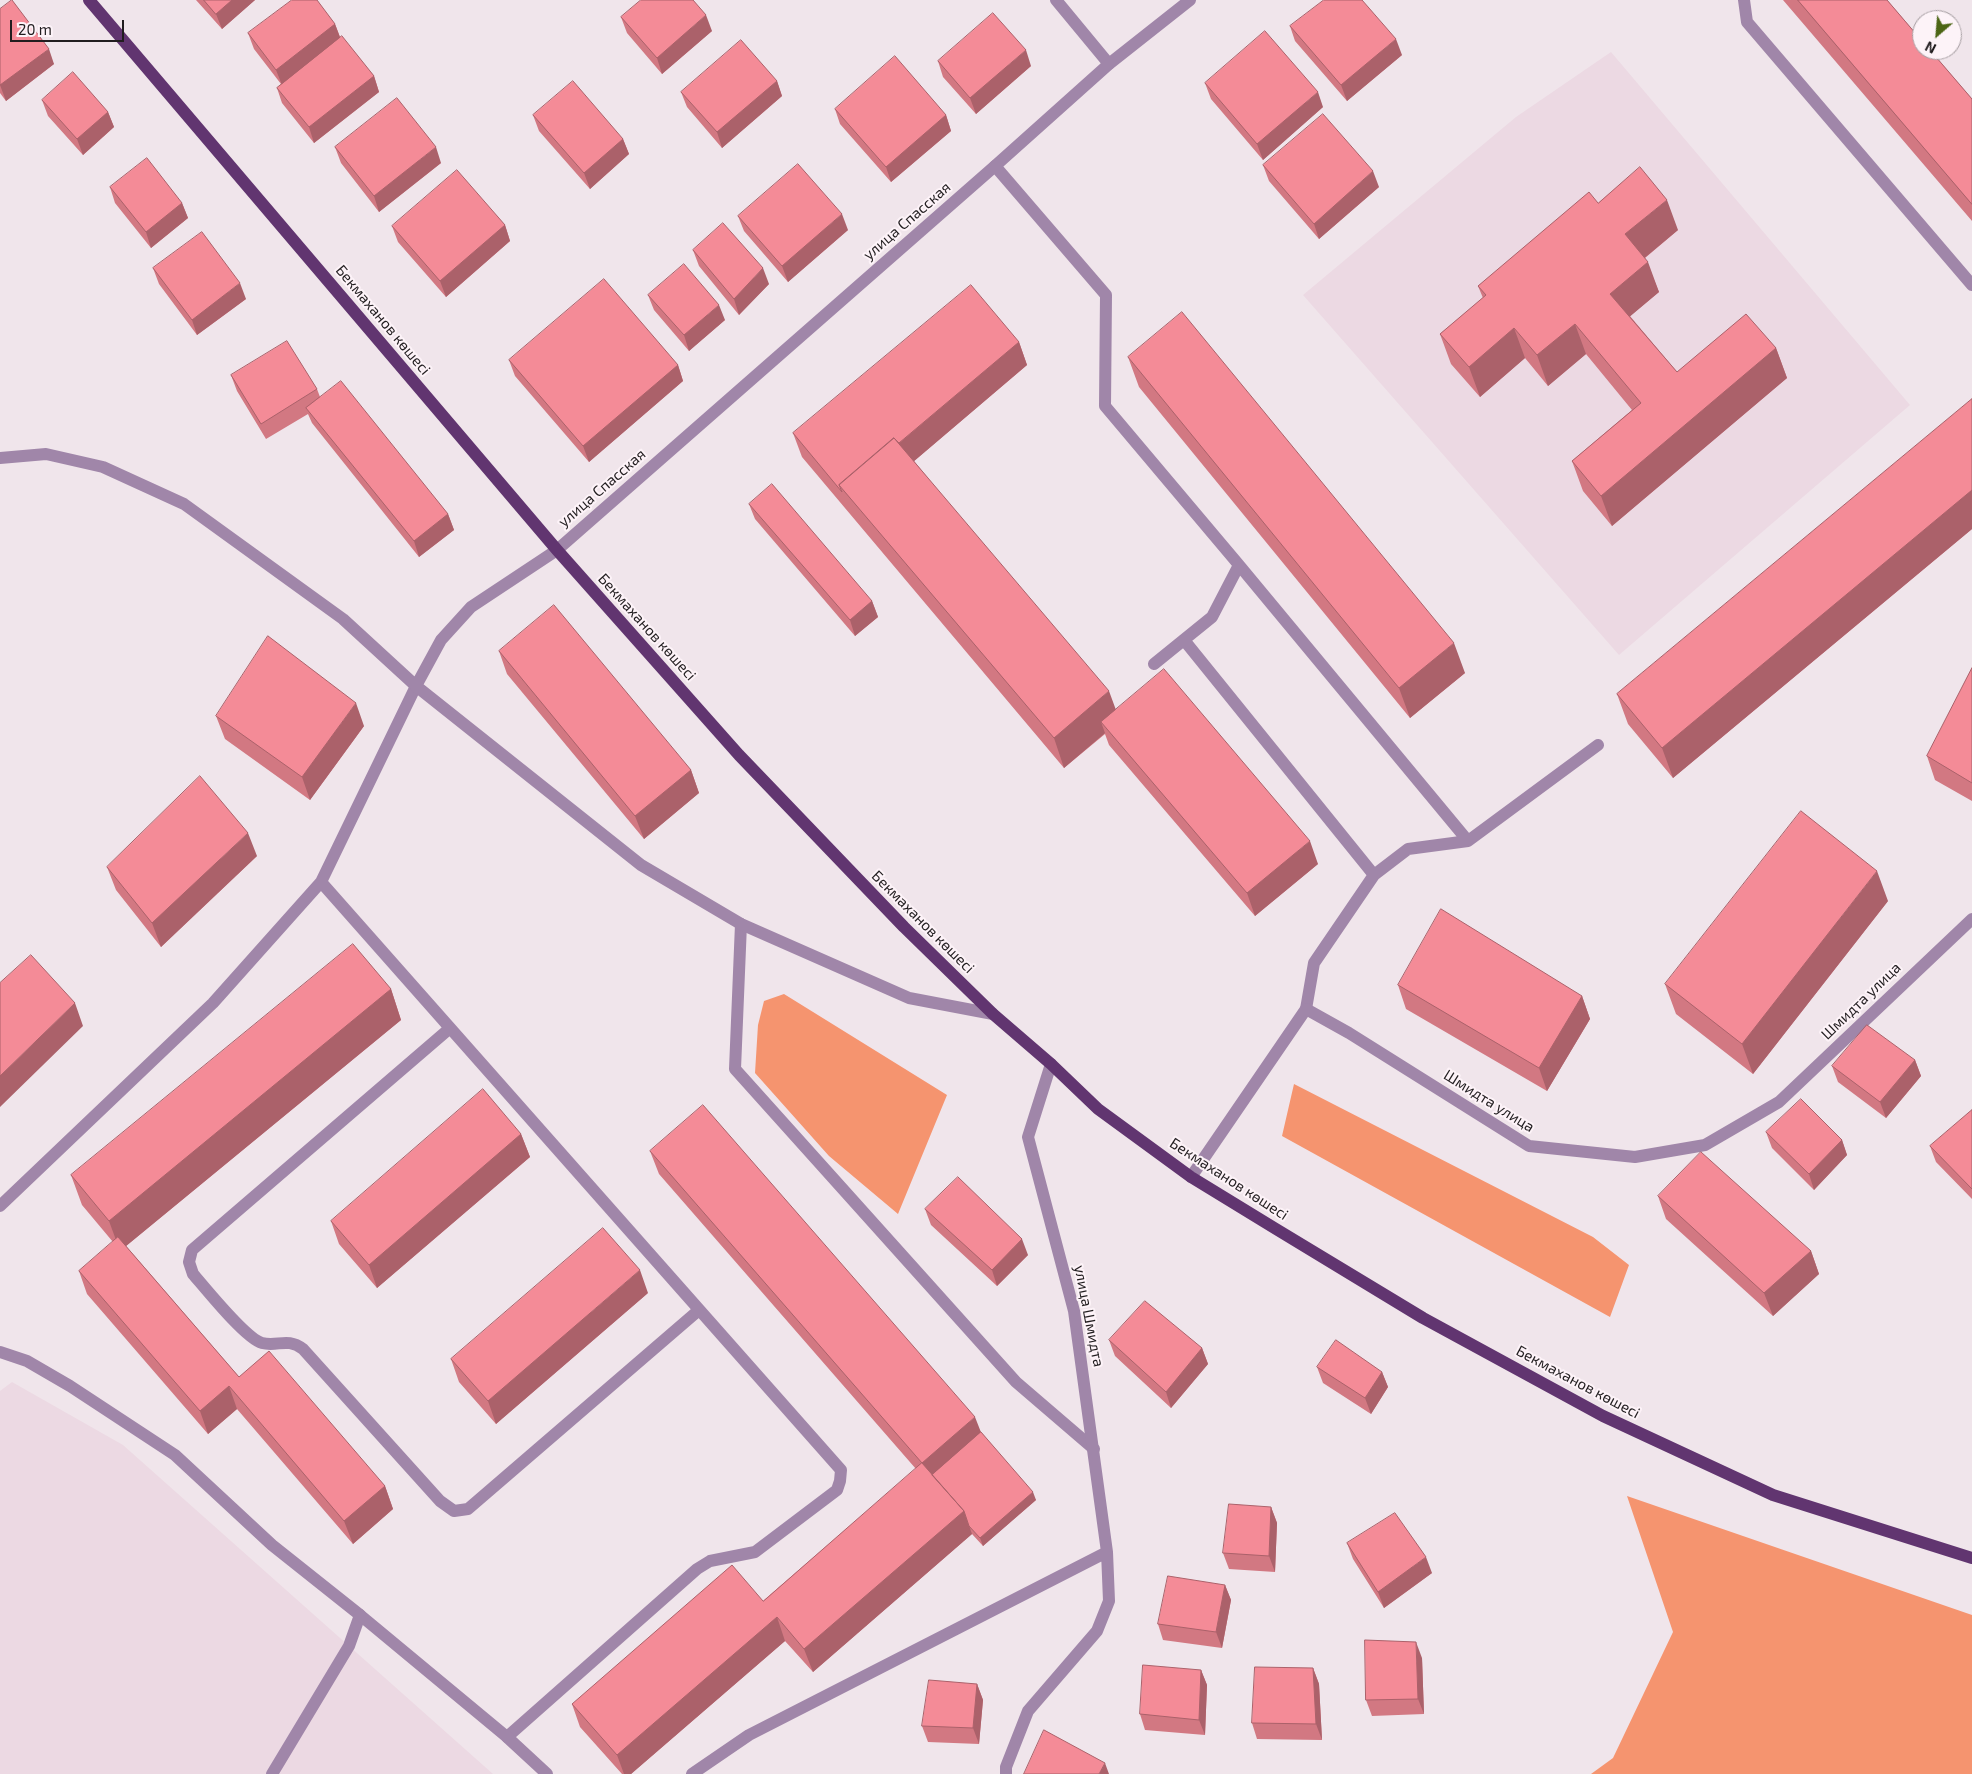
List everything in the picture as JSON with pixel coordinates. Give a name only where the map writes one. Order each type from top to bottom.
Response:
[{"type":"main road","name":"Бекмаханов көшесі","points":[[89,0],[557,550],[740,756],[904,927],[993,1014],[1051,1064],[1098,1109],[1191,1177],[1422,1318],[1603,1416],[1773,1495],[1972,1558]]},
{"type":"street","points":[[1056,0],[1109,64]]},
{"type":"street","name":"улица Спасская","points":[[0,1206],[213,1003],[321,882],[416,686],[441,640],[472,607],[557,550],[1109,64],[1190,0]]},
{"type":"street","points":[[1744,0],[1747,22],[1758,36],[1972,285]]},
{"type":"street","points":[[995,166],[1106,296],[1105,406],[1468,841]]},
{"type":"street","points":[[0,458],[46,454],[103,467],[184,504],[343,619],[416,686],[640,865],[741,924],[909,998],[993,1014]]},
{"type":"street","points":[[1154,664],[1212,617],[1239,565]]},
{"type":"street","points":[[1184,640],[1374,875]]},
{"type":"street","points":[[1191,1177],[1306,1009],[1314,963],[1374,875],[1408,849],[1468,841],[1598,745]]},
{"type":"street","points":[[321,882],[841,1470],[837,1490],[755,1552],[710,1561],[697,1569],[507,1737]]},
{"type":"street","name":"Шмидта улица","points":[[1306,1009],[1349,1033],[1529,1146],[1635,1157],[1705,1144],[1779,1102],[1972,919]]},
{"type":"street","points":[[741,924],[735,1069],[1016,1382],[1094,1448]]},
{"type":"street","points":[[449,1029],[192,1250],[189,1262],[193,1274],[250,1336],[262,1343],[290,1342],[304,1349],[440,1502],[454,1511],[468,1509],[699,1310]]},
{"type":"street","name":"улица Шмидта","points":[[1051,1064],[1028,1137],[1074,1310],[1107,1552]]},
{"type":"street","points":[[0,1352],[27,1361],[70,1386],[175,1456],[272,1545],[507,1737],[546,1774]]},
{"type":"street","points":[[692,1774],[749,1735],[1107,1552],[1109,1600],[1097,1631],[1028,1711],[1006,1767],[1006,1774]]},
{"type":"street","points":[[272,1774],[349,1646],[360,1615]]},
{"type":"shaded area","points":[[1611,52],[1910,405],[1619,655],[1303,295],[1516,117]]},
{"type":"shaded area","points":[[784,994],[947,1095],[898,1214],[829,1156],[755,1073],[758,1025],[764,1001]]},
{"type":"shaded area","points":[[1294,1084],[1593,1237],[1629,1265],[1610,1317],[1282,1136]]},
{"type":"shaded area","points":[[12,1382],[123,1445],[493,1774],[0,1774],[0,1391]]},
{"type":"shaded area","points":[[1627,1496],[1972,1615],[1972,1774],[1591,1774],[1613,1758],[1673,1632]]},
{"type":"building","points":[[12,0],[49,49],[0,85],[0,9]]},
{"type":"building","points":[[204,0],[232,0],[216,14]]},
{"type":"building","points":[[292,0],[317,0],[335,24],[276,70],[248,33]]},
{"type":"building","points":[[641,0],[693,0],[706,15],[657,58],[621,17]]},
{"type":"building","points":[[1324,0],[1362,0],[1396,39],[1341,85],[1290,26]]},
{"type":"building","points":[[1798,0],[1887,0],[1912,29],[1912,60],[1939,60],[1972,99],[1972,204]]},
{"type":"building","points":[[993,13],[1026,50],[970,98],[938,61]]},
{"type":"building","points":[[1265,31],[1318,92],[1257,144],[1205,83]]},
{"type":"building","points":[[342,36],[374,76],[309,127],[277,88]]},
{"type":"building","points":[[741,40],[777,81],[717,132],[681,92]]},
{"type":"building","points":[[895,56],[946,115],[886,167],[835,109]]},
{"type":"building","points":[[73,72],[108,112],[77,139],[42,100]]},
{"type":"building","points":[[573,81],[623,139],[584,173],[533,115]]},
{"type":"building","points":[[397,98],[436,147],[374,196],[335,147]]},
{"type":"building","points":[[1323,114],[1373,171],[1314,224],[1263,165]]},
{"type":"building","points":[[147,158],[182,203],[146,232],[110,187]]},
{"type":"building","points":[[798,164],[842,214],[782,266],[738,216]]},
{"type":"building","points":[[1640,167],[1667,200],[1625,234],[1648,262],[1610,294],[1677,372],[1746,314],[1776,348],[1601,496],[1572,461],[1641,403],[1575,324],[1537,355],[1514,328],[1469,367],[1440,334],[1486,295],[1478,286],[1589,192],[1598,203]]},
{"type":"building","points":[[457,170],[505,225],[440,281],[392,226]]},
{"type":"building","points":[[723,223],[763,268],[734,299],[693,250]]},
{"type":"building","points":[[202,232],[240,283],[192,320],[153,268]]},
{"type":"building","points":[[684,264],[719,305],[684,335],[648,295]]},
{"type":"building","points":[[604,279],[678,365],[583,446],[509,360]]},
{"type":"building","points":[[971,285],[1019,342],[899,443],[894,438],[839,485],[842,492],[793,433]]},
{"type":"building","points":[[1182,312],[1454,643],[1399,688],[1128,357]]},
{"type":"building","points":[[287,341],[317,389],[261,424],[231,375]]},
{"type":"building","points":[[341,381],[448,514],[414,541],[306,408]]},
{"type":"building","points":[[1972,399],[1972,490],[1662,748],[1617,694]]},
{"type":"building","points":[[894,438],[1109,691],[1054,738],[839,485]]},
{"type":"building","points":[[772,484],[872,601],[850,620],[749,504]]},
{"type":"building","points":[[554,605],[691,770],[635,816],[499,651]]},
{"type":"building","points":[[268,636],[356,703],[302,777],[216,716]]},
{"type":"building","points":[[1972,668],[1972,783],[1927,756]]},
{"type":"building","points":[[1164,669],[1310,841],[1247,893],[1101,722]]},
{"type":"building","points":[[200,776],[248,833],[152,923],[107,867]]},
{"type":"building","points":[[1801,811],[1877,871],[1742,1044],[1665,984]]},
{"type":"building","points":[[1441,909],[1582,996],[1539,1068],[1398,985]]},
{"type":"building","points":[[353,944],[391,989],[109,1221],[71,1175]]},
{"type":"building","points":[[31,955],[75,1003],[0,1076],[0,983]]},
{"type":"building","points":[[1867,1025],[1915,1060],[1880,1102],[1832,1066]]},
{"type":"building","points":[[483,1089],[521,1134],[369,1265],[331,1221]]},
{"type":"building","points":[[1801,1099],[1842,1140],[1809,1174],[1766,1132]]},
{"type":"building","points":[[703,1105],[975,1417],[922,1463],[650,1151]]},
{"type":"building","points":[[1972,1110],[1972,1189],[1930,1146]]},
{"type":"building","points":[[1701,1152],[1811,1251],[1764,1293],[1658,1196]]},
{"type":"building","points":[[958,1177],[1022,1239],[992,1270],[925,1209]]},
{"type":"building","points":[[603,1228],[640,1270],[488,1401],[451,1359]]},
{"type":"building","points":[[118,1237],[239,1377],[269,1351],[385,1486],[344,1521],[229,1386],[200,1411],[79,1271]]},
{"type":"building","points":[[1145,1301],[1202,1348],[1166,1392],[1109,1340]]},
{"type":"building","points":[[1336,1340],[1382,1372],[1365,1398],[1317,1367]]},
{"type":"building","points":[[981,1432],[1033,1492],[980,1538],[969,1526],[964,1511],[932,1475]]},
{"type":"building","points":[[922,1463],[964,1511],[804,1649],[777,1617],[617,1755],[572,1704],[732,1565],[763,1601]]},
{"type":"building","points":[[1229,1504],[1271,1507],[1269,1556],[1223,1553]]},
{"type":"building","points":[[1395,1513],[1426,1557],[1378,1592],[1347,1543]]},
{"type":"building","points":[[1168,1576],[1225,1585],[1216,1632],[1158,1624]]},
{"type":"building","points":[[1365,1640],[1416,1642],[1418,1699],[1366,1700]]},
{"type":"building","points":[[1143,1665],[1201,1670],[1199,1720],[1140,1714]]},
{"type":"building","points":[[1255,1667],[1313,1668],[1316,1724],[1252,1723]]},
{"type":"building","points":[[929,1680],[977,1684],[973,1728],[922,1726]]},
{"type":"building","points":[[1044,1730],[1105,1763],[1099,1774],[1024,1774]]}]
